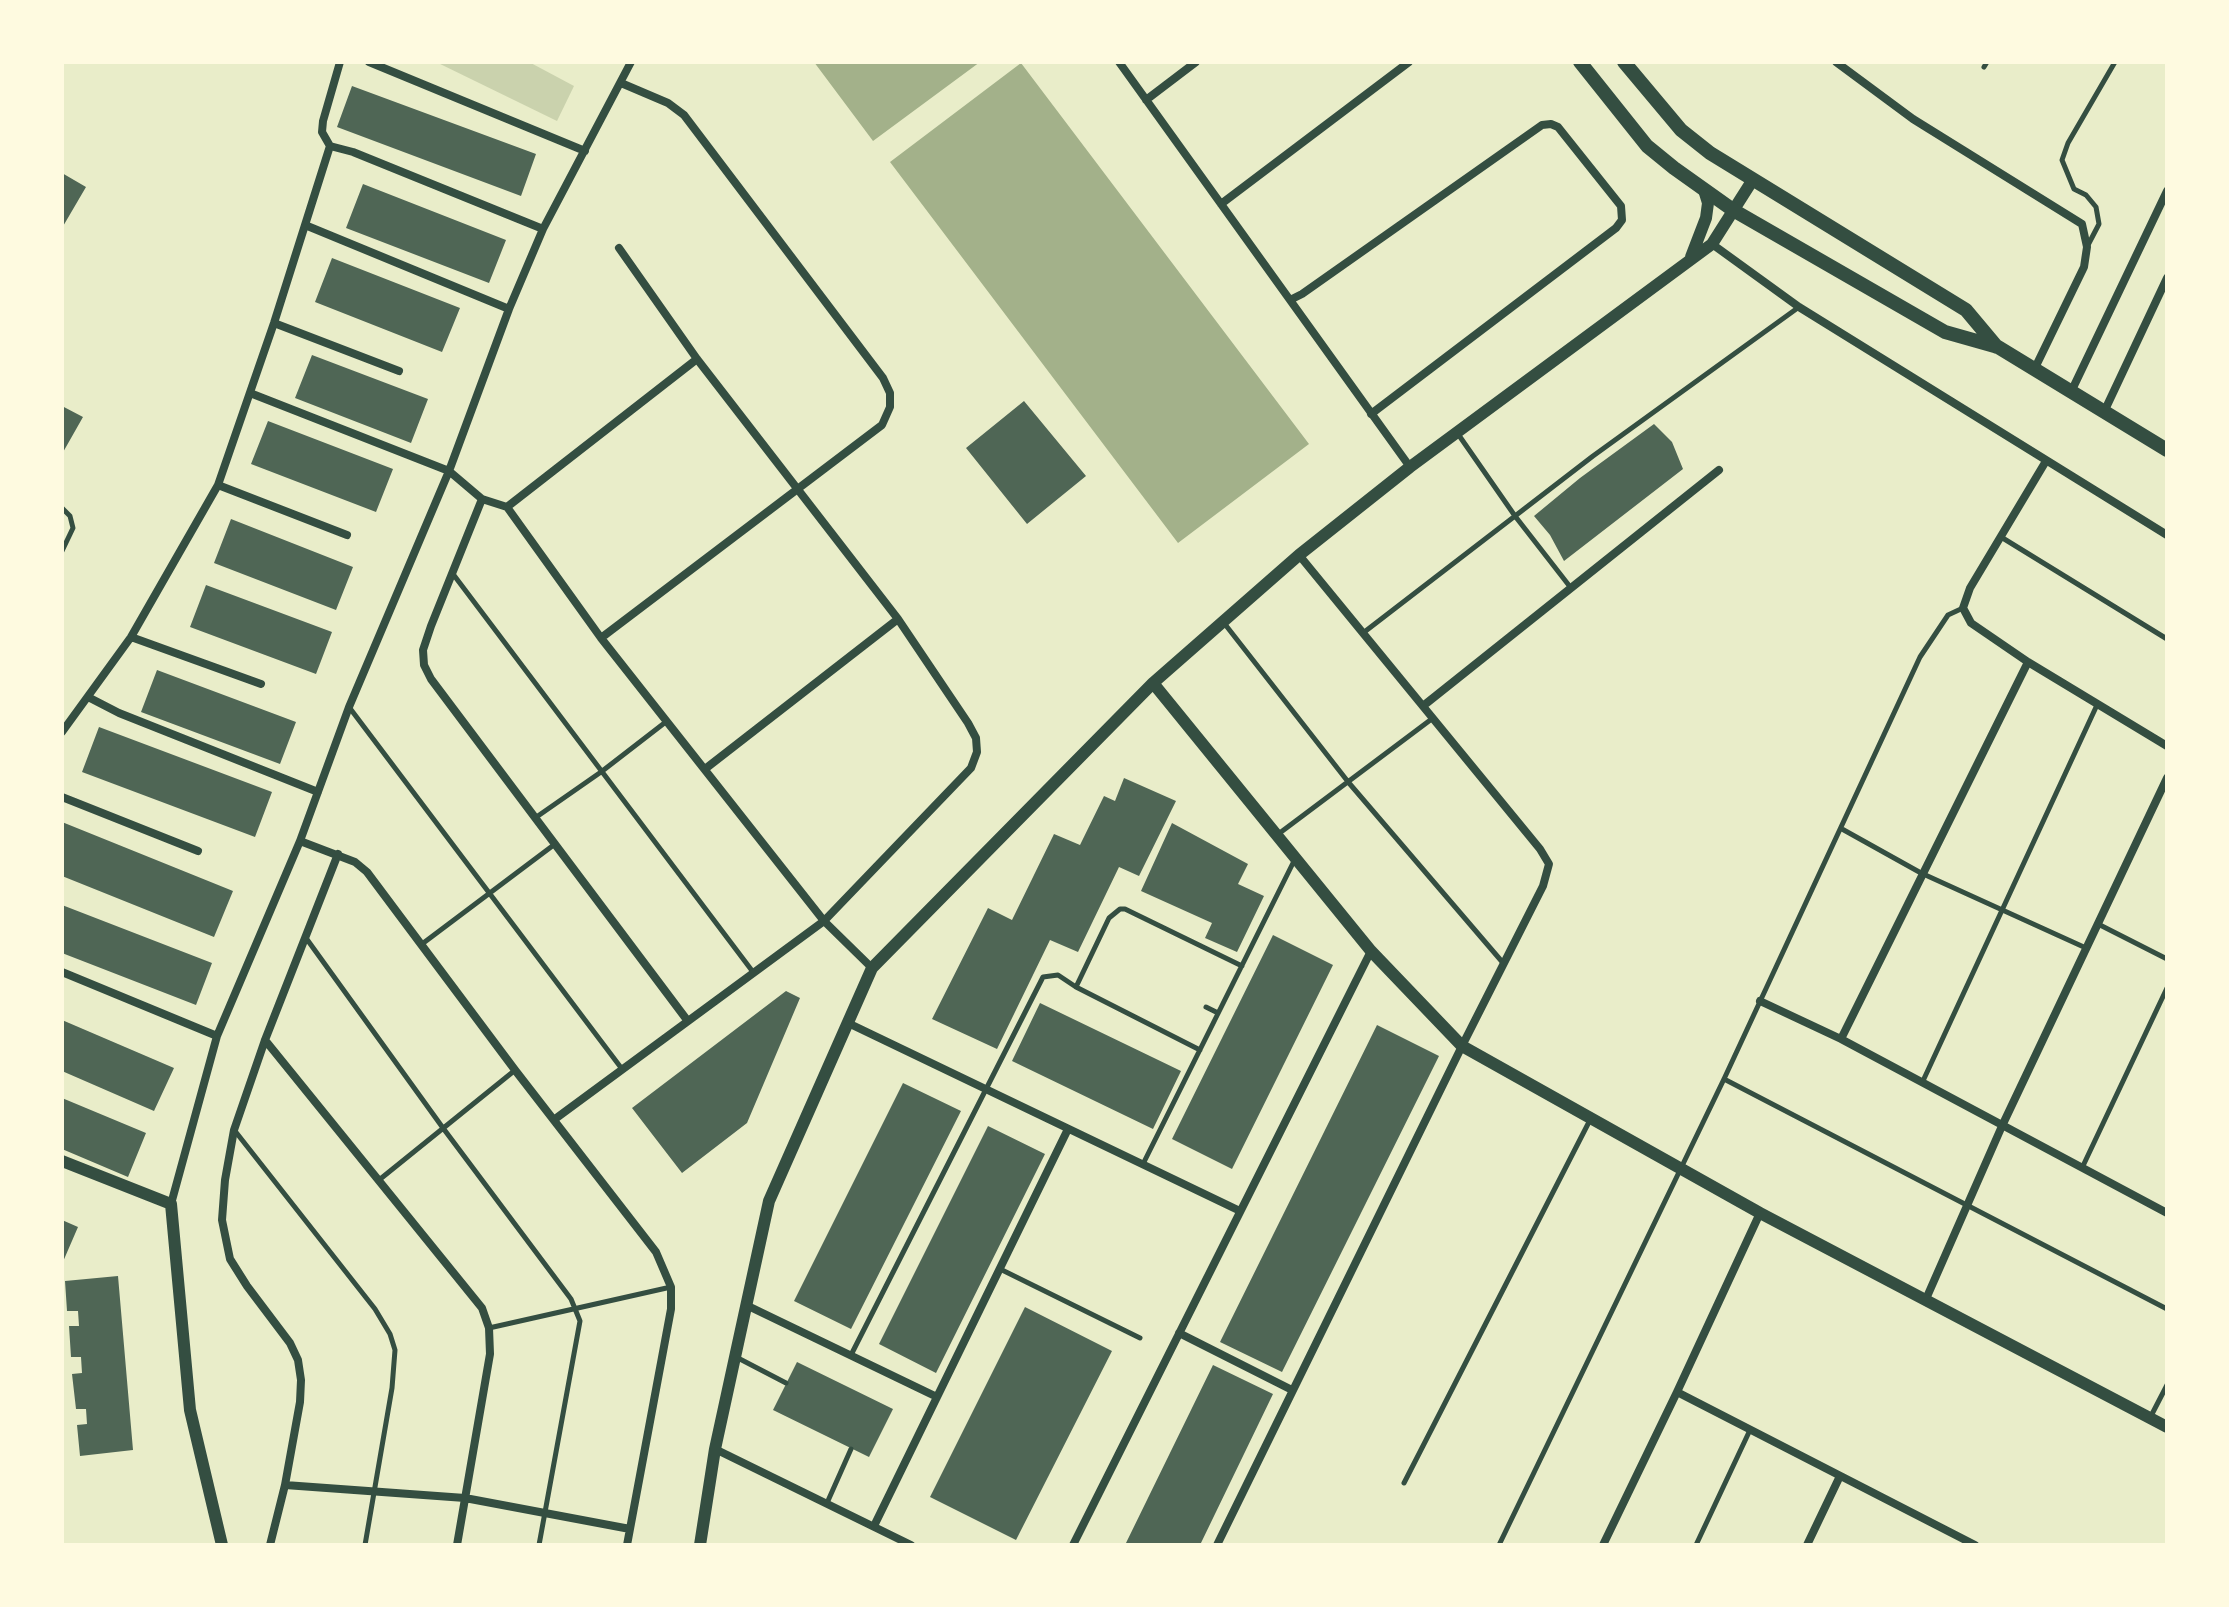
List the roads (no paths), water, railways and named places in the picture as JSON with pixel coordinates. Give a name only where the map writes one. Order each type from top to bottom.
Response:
[{"type":"main road","points":[[1580,62],[1647,146],[1733,210],[1945,332],[1998,347]]},
{"type":"main road","points":[[1624,62],[1681,130],[1710,153],[1966,310],[1998,347],[2167,450]]},
{"type":"street","points":[[340,62],[323,121],[322,132],[330,146],[353,152],[543,229]]},
{"type":"street","points":[[369,62],[585,151]]},
{"type":"street","points":[[222,1545],[190,1410],[171,1204],[217,1036],[300,841],[349,707],[449,471],[509,309],[543,229],[631,62]]},
{"type":"street","points":[[1119,62],[1410,467]]},
{"type":"street","points":[[1146,100],[1196,62]]},
{"type":"street","points":[[1221,204],[1409,62]]},
{"type":"street","points":[[1836,62],[1913,119],[2082,224],[2087,247],[2084,267],[2034,370]]},
{"type":"street","points":[[601,638],[882,425],[890,407],[890,393],[874,366],[684,115],[668,103],[621,83]]},
{"type":"street","points":[[1290,300],[1542,125],[1558,127],[1621,206],[1622,220],[1616,228],[1371,414]]},
{"type":"street","points":[[62,732],[131,637],[218,485],[330,146]]},
{"type":"street","points":[[700,1545],[715,1449],[769,1201],[872,968],[1153,683],[1299,555],[1410,467],[1712,244],[1752,181]]},
{"type":"street","points":[[1691,257],[1706,218],[1708,203],[1704,190]]},
{"type":"street","points":[[2071,392],[2167,191]]},
{"type":"street","points":[[305,225],[509,309]]},
{"type":"street","points":[[1712,244],[1799,307],[2167,535]]},
{"type":"street","points":[[555,1119],[824,921],[971,768],[977,752],[976,738],[968,723],[898,619],[697,359],[619,248]]},
{"type":"street","points":[[2104,412],[2167,278]]},
{"type":"street","points":[[274,323],[399,371]]},
{"type":"street","points":[[507,507],[697,359]]},
{"type":"street","points":[[250,393],[449,471],[482,499],[507,507],[601,638],[824,921],[872,968]]},
{"type":"street","points":[[2046,461],[1970,588],[1963,608],[1971,623],[2028,662],[2167,746]]},
{"type":"street","points":[[1423,706],[1719,470]]},
{"type":"street","points":[[218,485],[347,535]]},
{"type":"street","points":[[482,499],[423,650],[424,665],[431,679],[687,1020]]},
{"type":"street","points":[[1217,1545],[1543,886],[1549,864],[1540,849],[1299,555]]},
{"type":"street","points":[[705,769],[898,619]]},
{"type":"street","points":[[131,637],[261,684]]},
{"type":"street","points":[[1841,1039],[2028,662]]},
{"type":"street","points":[[1153,683],[1371,951],[1462,1046],[1760,1213],[2167,1427]]},
{"type":"street","points":[[88,697],[119,713],[318,792]]},
{"type":"street","points":[[1926,1299],[2002,1126],[2167,778]]},
{"type":"street","points":[[62,797],[198,851]]},
{"type":"street","points":[[300,841],[338,854],[367,872],[656,1252],[671,1287],[671,1309],[627,1545]]},
{"type":"street","points":[[270,1545],[300,1402],[298,1360],[290,1343],[230,1259],[222,1220],[225,1180],[234,1130],[265,1040],[338,854]]},
{"type":"street","points":[[1073,1545],[1371,951]]},
{"type":"street","points":[[62,972],[217,1036]]},
{"type":"street","points":[[1760,1001],[1841,1039],[2082,1168],[2166,1209]]},
{"type":"street","points":[[848,1023],[1240,1211]]},
{"type":"street","points":[[265,1040],[482,1308],[489,1328],[490,1354],[457,1545]]},
{"type":"street","points":[[874,1526],[1068,1129]]},
{"type":"street","points":[[62,1161],[171,1204]]},
{"type":"street","points":[[1603,1545],[1760,1213]]},
{"type":"street","points":[[746,1305],[937,1397]]},
{"type":"street","points":[[1179,1333],[1292,1390]]},
{"type":"street","points":[[1677,1392],[1975,1545]]},
{"type":"street","points":[[715,1449],[911,1545]]},
{"type":"street","points":[[1807,1545],[1840,1476]]},
{"type":"street","points":[[285,1485],[465,1498],[630,1529]]},
{"type":"lane","points":[[2087,247],[2099,224],[2096,207],[2086,195],[2074,189],[2062,160],[2068,143],[2115,62]]},
{"type":"lane","points":[[1363,633],[1593,456],[1799,307]]},
{"type":"lane","points":[[1456,431],[1515,516],[1571,588]]},
{"type":"lane","points":[[62,508],[73,521],[70,538],[62,551]]},
{"type":"lane","points":[[2001,537],[2167,639]]},
{"type":"lane","points":[[451,572],[753,972]]},
{"type":"lane","points":[[1499,1545],[1724,1079],[1920,657],[1948,615],[1963,608]]},
{"type":"lane","points":[[1223,622],[1349,783],[1504,965]]},
{"type":"lane","points":[[1922,1083],[2098,704]]},
{"type":"lane","points":[[349,707],[622,1069]]},
{"type":"lane","points":[[1276,836],[1433,718]]},
{"type":"lane","points":[[535,818],[667,721]]},
{"type":"lane","points":[[1842,829],[1921,873],[2086,948]]},
{"type":"lane","points":[[422,944],[555,844]]},
{"type":"lane","points":[[1143,1164],[1295,859]]},
{"type":"lane","points":[[1076,987],[1109,918],[1120,909],[1242,966]]},
{"type":"lane","points":[[2098,924],[2167,959]]},
{"type":"lane","points":[[306,938],[571,1299],[580,1321],[539,1545]]},
{"type":"lane","points":[[851,1355],[1043,977],[1058,975],[1200,1050]]},
{"type":"lane","points":[[2082,1168],[2167,988]]},
{"type":"lane","points":[[1206,1007],[1218,1013]]},
{"type":"lane","points":[[379,1181],[515,1070]]},
{"type":"lane","points":[[1724,1079],[2167,1309]]},
{"type":"lane","points":[[1404,1483],[1590,1120]]},
{"type":"lane","points":[[234,1130],[375,1309],[390,1334],[395,1350],[392,1388],[365,1545]]},
{"type":"lane","points":[[1000,1269],[1140,1338]]},
{"type":"lane","points":[[489,1328],[671,1287]]},
{"type":"lane","points":[[735,1356],[786,1383]]},
{"type":"lane","points":[[2150,1418],[2167,1385]]},
{"type":"lane","points":[[1696,1545],[1750,1429]]},
{"type":"lane","points":[[827,1503],[851,1449]]}]
